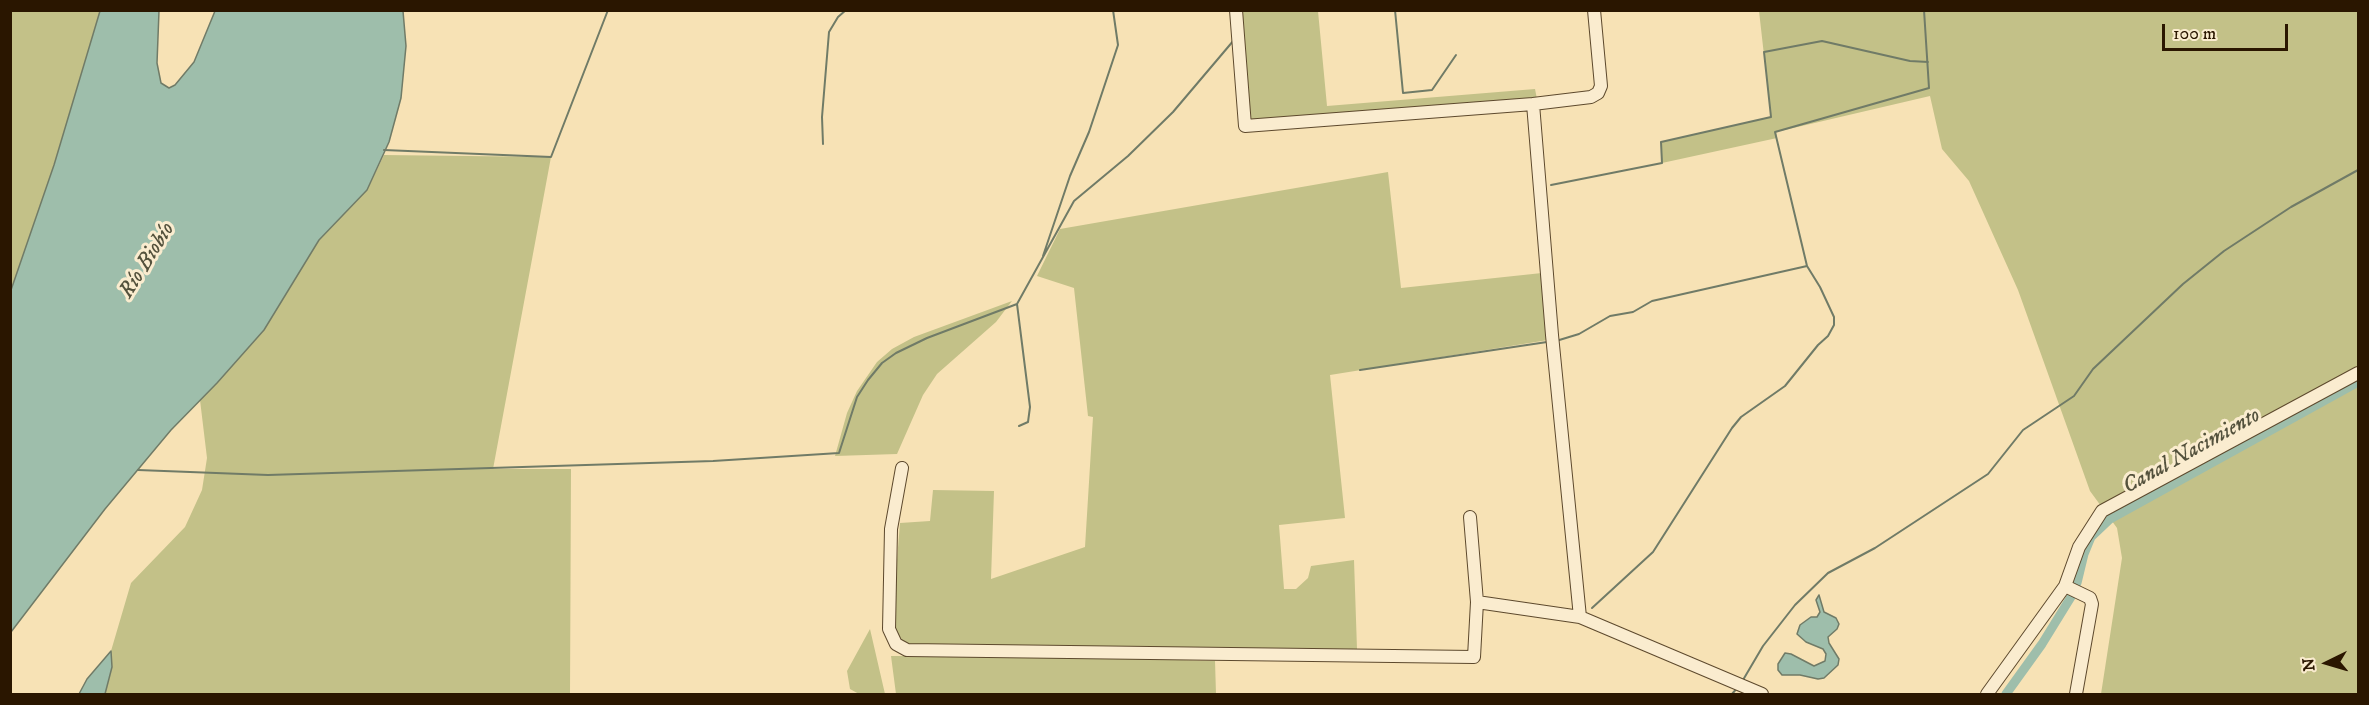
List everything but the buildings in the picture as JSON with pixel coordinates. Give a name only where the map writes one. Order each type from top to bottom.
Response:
[{"type":"street","points":[[1236,10],[1245,126],[1533,104],[1591,97],[1598,93],[1601,86],[1594,10]]},
{"type":"street","points":[[1533,104],[1552,335],[1580,617]]},
{"type":"street","points":[[1987,694],[2065,586],[2079,547],[2102,511],[2358,373]]},
{"type":"street","points":[[902,468],[891,529],[889,629],[896,644],[907,650],[1474,657],[1477,602],[1470,517]]},
{"type":"street","points":[[2065,586],[2090,598],[2092,603],[2076,694]]},
{"type":"street","points":[[1477,602],[1580,617],[1762,694]]},
{"type":"shaded area","points":[[10,11],[100,11],[54,165],[11,290]]},
{"type":"shaded area","points":[[1241,11],[1318,11],[1327,106],[1535,89],[1537,99],[1248,120]]},
{"type":"shaded area","points":[[1759,11],[2358,11],[2358,694],[2101,694],[2122,558],[2117,528],[2090,491],[2018,290],[1969,181],[1942,149],[1930,96],[1776,132],[1777,138],[1662,163],[1661,142],[1771,117]]},
{"type":"shaded area","points":[[384,155],[551,157],[493,469],[571,469],[570,694],[105,694],[112,667],[111,651],[131,583],[185,527],[202,490],[207,458],[200,400],[264,330],[319,240],[367,190]]},
{"type":"shaded area","points":[[1388,172],[1401,288],[1542,273],[1548,340],[1330,375],[1345,518],[1279,525],[1284,589],[1296,589],[1308,578],[1311,566],[1354,560],[1357,649],[909,647],[900,641],[892,622],[900,523],[930,521],[933,490],[994,491],[991,579],[1085,547],[1093,417],[1088,416],[1074,288],[1037,276],[1060,229]]},
{"type":"shaded area","points":[[1012,301],[996,322],[937,374],[923,395],[897,454],[835,456],[847,413],[857,391],[877,362],[892,349],[914,337]]},
{"type":"shaded area","points":[[870,629],[885,694],[859,694],[850,689],[847,671]]},
{"type":"shaded area","points":[[891,656],[1047,656],[1215,661],[1216,694],[896,694]]},
{"type":"water","name":"Río Biobío","points":[[100,11],[159,11],[157,63],[161,83],[169,88],[175,85],[194,62],[215,11],[403,11],[406,46],[401,98],[389,142],[367,190],[319,240],[264,330],[171,430],[105,509],[11,632],[11,290],[54,165]]},
{"type":"water","points":[[1819,595],[1824,612],[1836,618],[1839,624],[1828,637],[1839,659],[1838,665],[1824,678],[1782,675],[1778,670],[1778,664],[1785,653],[1814,666],[1825,661],[1826,654],[1823,649],[1806,642],[1797,634],[1800,625],[1811,617],[1817,617],[1820,612],[1816,600]]},
{"type":"water","points":[[111,651],[112,667],[105,694],[79,694],[87,679]]},
{"type":"waterway","points":[[384,150],[551,157],[608,10]]},
{"type":"waterway","points":[[823,144],[822,117],[829,32],[838,17],[846,10]]},
{"type":"waterway","points":[[1043,256],[1070,176],[1089,132],[1118,45],[1113,10]]},
{"type":"waterway","points":[[1395,10],[1403,93],[1432,90],[1456,55]]},
{"type":"waterway","points":[[1556,341],[1579,334],[1610,316],[1633,312],[1652,301],[1807,266],[1775,132],[1929,88],[1924,10]]},
{"type":"waterway","points":[[138,470],[268,475],[713,461],[839,453],[857,397],[882,363],[896,353],[927,338],[1017,304],[1074,201],[1128,156],[1173,112],[1234,40]]},
{"type":"waterway","points":[[1551,185],[1662,163],[1661,142],[1771,117],[1764,52],[1822,41],[1910,61],[1928,62]]},
{"type":"waterway","points":[[1743,680],[1763,646],[1795,605],[1828,573],[1875,548],[1988,474],[2023,430],[2074,396],[2093,369],[2183,284],[2224,251],[2291,207],[2358,170]]},
{"type":"waterway","points":[[1592,608],[1653,552],[1741,417],[1785,386],[1828,336],[1834,325],[1834,317],[1807,266]]},
{"type":"waterway","points":[[1017,304],[1030,407],[1028,422],[1019,426]]},
{"type":"waterway","points":[[1360,370],[1547,342]]},
{"type":"waterway","name":"Canal Nacimiento","points":[[2077,583],[2091,537],[2110,519],[2358,382]]},
{"type":"waterway","name":"Canal Nacimiento","points":[[2006,694],[2042,644],[2071,597]]},
{"type":"waterway","points":[[1732,694],[1738,687]]}]
